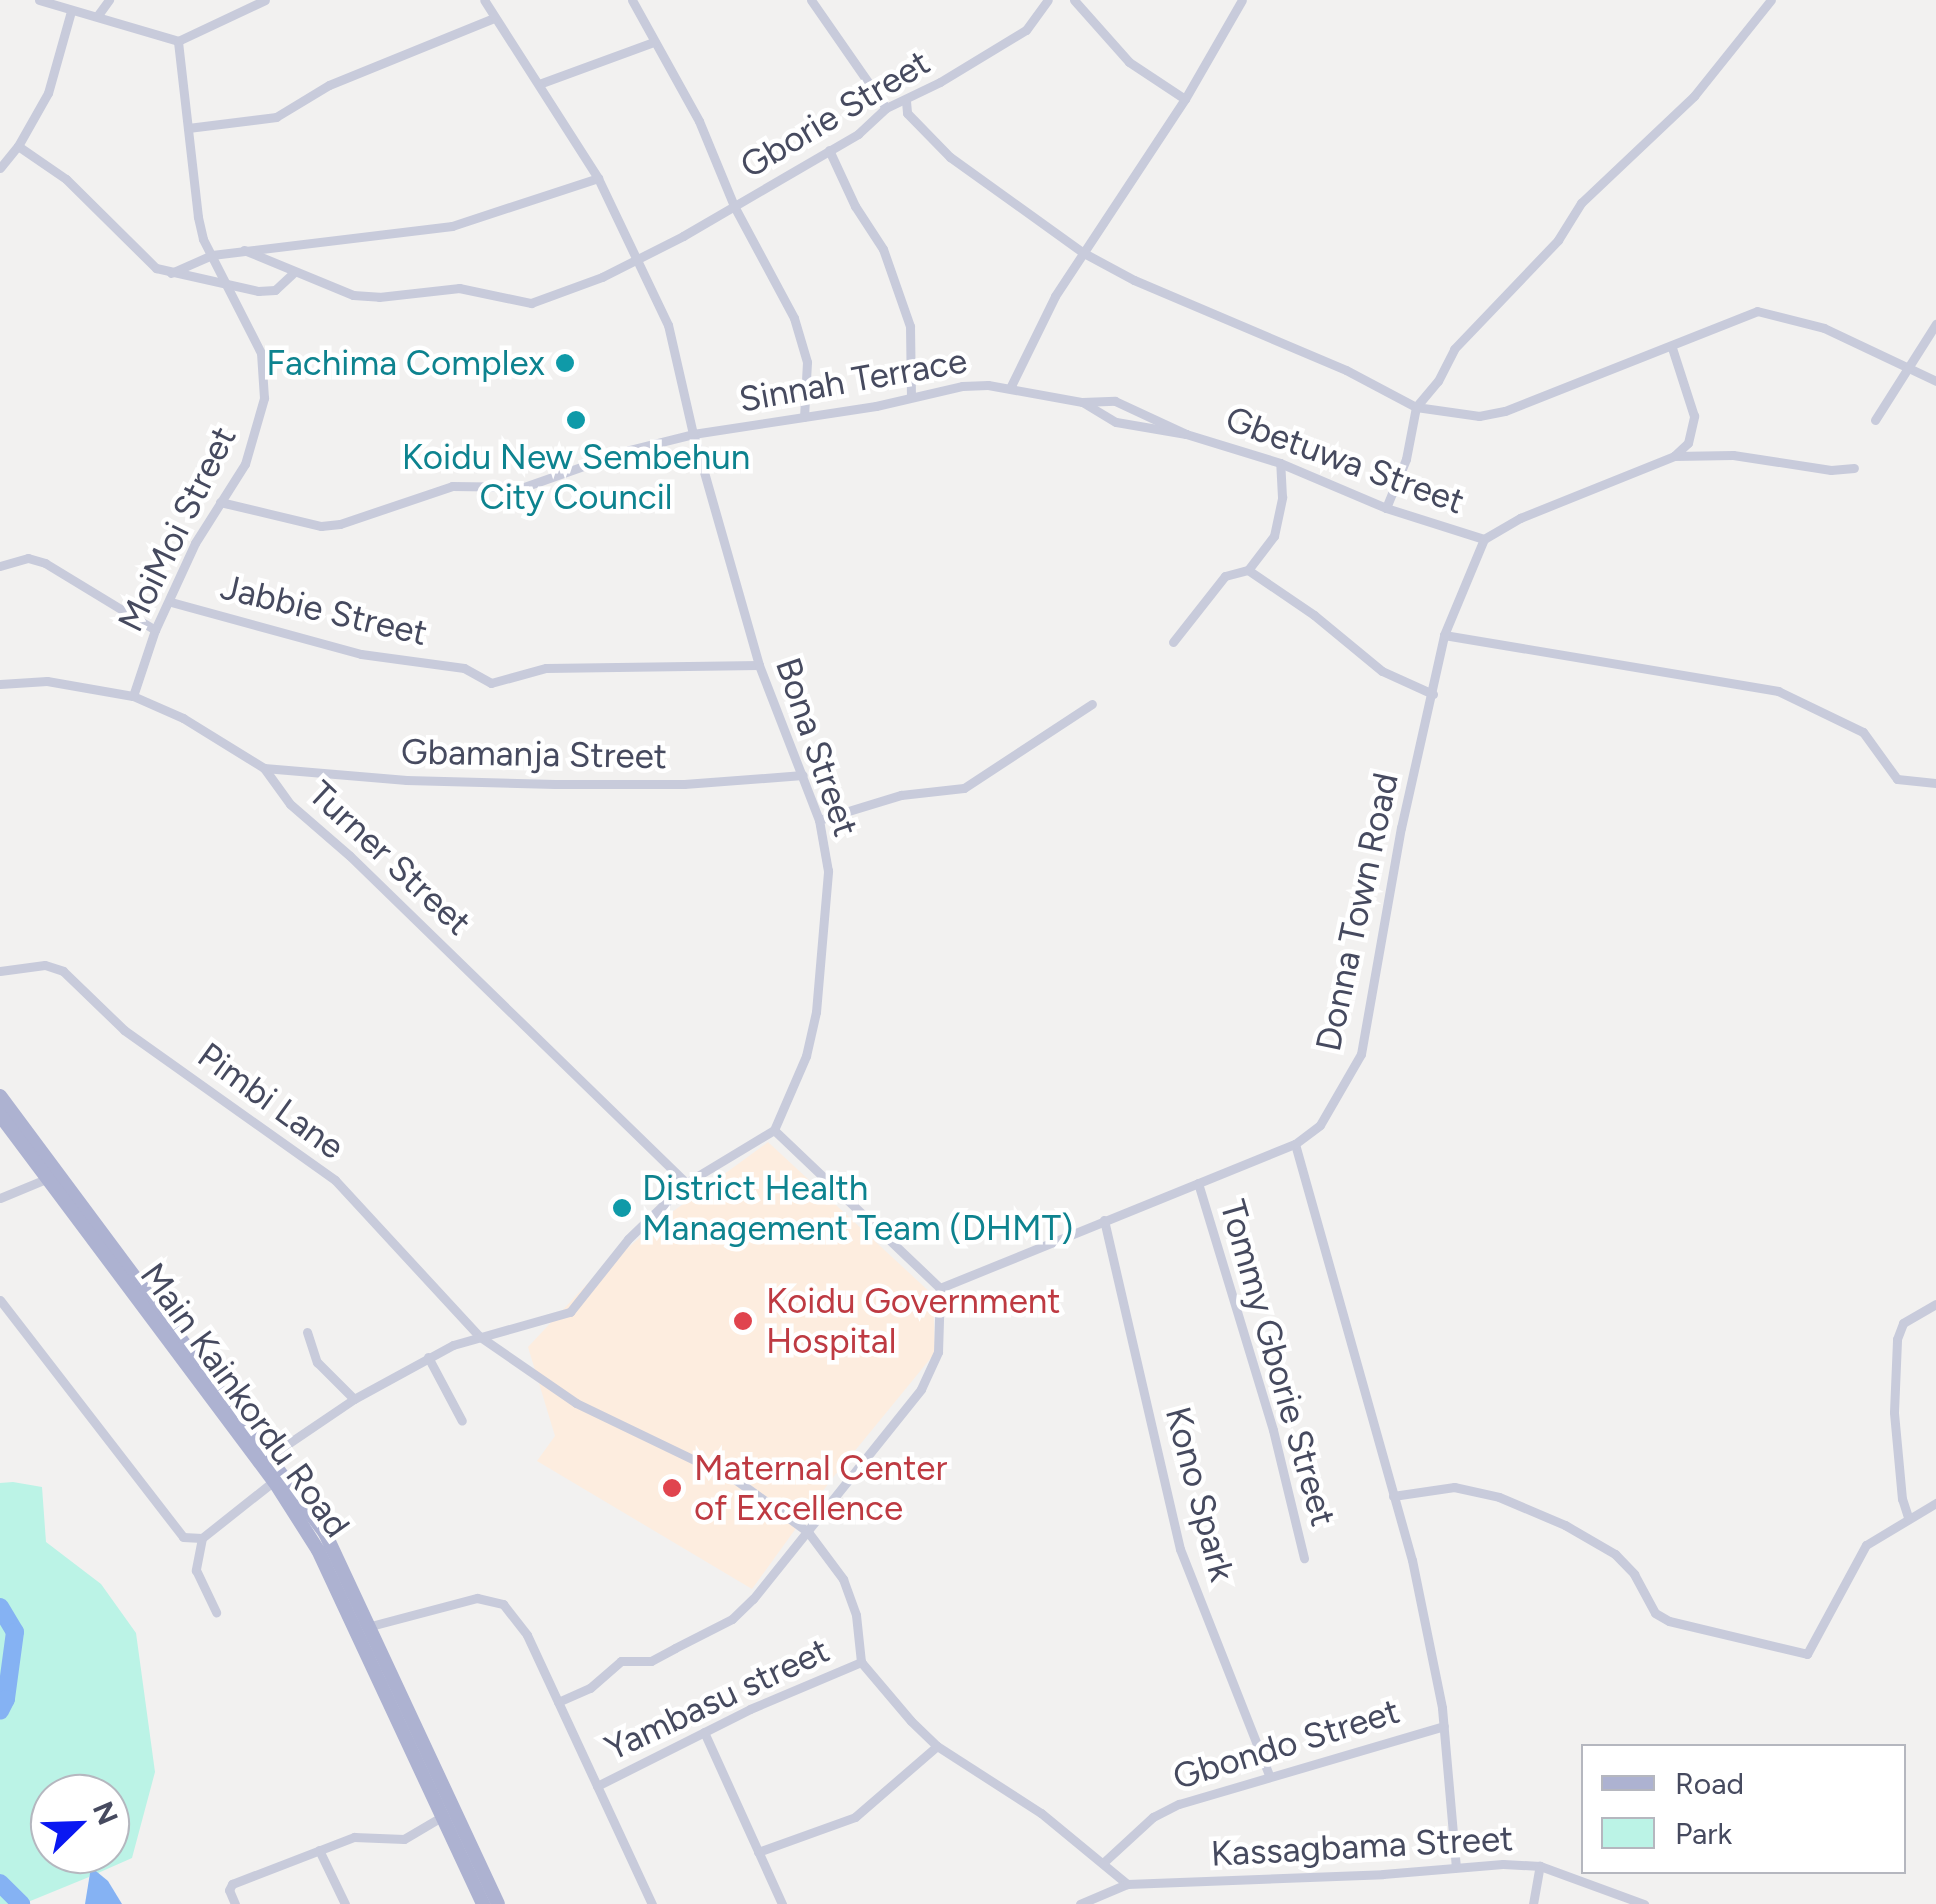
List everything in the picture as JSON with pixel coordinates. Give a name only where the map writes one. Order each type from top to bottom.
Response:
[{"type":"main road","points":[[0,1096],[49,1172]]},
{"type":"main road","name":"Main Kainkordu Road","points":[[0,1115],[49,1172],[264,1460]]},
{"type":"main road","name":"Main Kainkordu Road","points":[[106,1248],[248,1428],[274,1481],[364,1629]]},
{"type":"main road","points":[[264,1460],[324,1533],[479,1879],[483,1904]]},
{"type":"main road","points":[[408,1722],[443,1816],[498,1904]]},
{"type":"street","points":[[39,0],[178,41],[265,0]]},
{"type":"street","points":[[98,15],[109,0]]},
{"type":"street","name":"Bona Street","points":[[484,0],[598,178],[668,324],[692,434],[759,665],[820,820],[828,871],[816,1012],[806,1056],[774,1130]]},
{"type":"street","points":[[632,0],[700,121],[734,206],[803,340],[808,382],[804,417]]},
{"type":"street","points":[[811,0],[886,108]]},
{"type":"street","name":"Gborie Street","points":[[244,250],[352,294],[379,297],[460,288],[531,304],[637,258],[858,134],[886,108],[906,102],[1026,30],[1048,0]]},
{"type":"street","points":[[1074,0],[1129,62],[1185,99]]},
{"type":"street","points":[[1010,388],[1038,326],[1082,252],[1185,99],[1242,0]]},
{"type":"street","points":[[1386,508],[1406,459],[1416,407],[1438,381],[1454,349],[1558,240],[1581,203],[1694,96],[1771,0]]},
{"type":"street","points":[[0,168],[18,146],[48,93],[71,12]]},
{"type":"street","points":[[188,128],[276,117],[328,84],[494,18]]},
{"type":"street","name":"MoiMoi Street","points":[[133,696],[155,630],[195,542],[245,464],[264,398],[260,352],[212,256],[198,217],[178,41]]},
{"type":"street","points":[[540,84],[654,42]]},
{"type":"street","points":[[906,102],[907,113],[950,157],[1082,252],[1134,280],[1346,370],[1416,407],[1491,415],[1672,348],[1740,317],[1773,312],[1909,365],[1936,382]]},
{"type":"street","points":[[18,146],[66,179],[145,260],[171,273],[275,290],[294,273]]},
{"type":"street","points":[[829,150],[855,206],[883,249],[910,326],[912,398]]},
{"type":"street","points":[[171,273],[212,256],[244,250],[452,226],[598,178]]},
{"type":"street","points":[[1875,420],[1936,324]]},
{"type":"street","points":[[1484,538],[1520,518],[1674,456],[1688,443],[1694,416],[1672,348]]},
{"type":"street","name":"Sinnah Terrace","points":[[220,502],[320,526],[340,524],[452,486],[524,486],[629,450],[692,434],[912,398],[962,386],[1010,388],[1082,402],[1125,403],[1186,434]]},
{"type":"street","name":"Sinnah Terrace","points":[[1082,402],[1116,422],[1186,434]]},
{"type":"street","name":"Gbetuwa Street","points":[[1186,434],[1280,463],[1386,508],[1484,538]]},
{"type":"street","points":[[1674,456],[1733,455],[1831,470],[1854,468]]},
{"type":"street","points":[[1173,642],[1224,576],[1248,570],[1274,536],[1282,497],[1280,463]]},
{"type":"street","name":"Donna Town Road","points":[[940,1288],[1296,1144],[1320,1124],[1361,1054],[1394,863],[1444,635],[1484,538]]},
{"type":"street","points":[[0,566],[28,558],[46,562],[155,630]]},
{"type":"street","points":[[1248,570],[1314,615],[1382,671],[1433,694]]},
{"type":"street","name":"Jabbie Street","points":[[171,602],[361,654],[464,668],[491,683],[546,668],[759,665]]},
{"type":"street","points":[[1444,635],[1778,690],[1863,732],[1896,779],[1936,783]]},
{"type":"street","name":"Turner Street","points":[[0,684],[46,681],[133,696],[183,718],[264,768],[290,804],[350,856],[686,1183]]},
{"type":"street","points":[[820,820],[901,796],[964,788],[1092,704]]},
{"type":"street","name":"Gbamanja Street","points":[[264,768],[406,780],[555,784],[684,784],[803,776]]},
{"type":"street","name":"Pimbi Lane","points":[[0,971],[46,965],[63,971],[124,1030],[335,1180],[479,1336],[576,1403],[736,1480],[808,1532],[843,1579],[856,1616],[861,1662]]},
{"type":"street","points":[[264,1460],[354,1399],[428,1356],[479,1336],[570,1312],[628,1239],[686,1183],[774,1130],[940,1288],[934,1366],[887,1435],[732,1618],[651,1661],[621,1661],[590,1688],[558,1702]]},
{"type":"street","points":[[1296,1144],[1412,1560],[1444,1726],[1456,1867]]},
{"type":"street","points":[[0,1198],[49,1172]]},
{"type":"street","name":"Tommy Gborie Street","points":[[1198,1182],[1272,1430],[1304,1558]]},
{"type":"street","name":"Kono Spark","points":[[1104,1220],[1180,1549],[1269,1775]]},
{"type":"street","points":[[0,1300],[183,1538],[202,1538]]},
{"type":"street","points":[[1908,1518],[1902,1499],[1894,1412],[1897,1339],[1903,1324],[1936,1304]]},
{"type":"street","points":[[307,1332],[317,1362],[354,1399]]},
{"type":"street","points":[[428,1356],[462,1421]]},
{"type":"street","points":[[216,1612],[196,1570],[195,1557],[202,1538],[274,1481]]},
{"type":"street","points":[[1393,1496],[1454,1487],[1498,1497],[1565,1525],[1616,1554],[1634,1574],[1655,1613],[1669,1621],[1807,1654],[1866,1545],[1936,1503]]},
{"type":"street","points":[[364,1629],[477,1598],[494,1600],[516,1616],[652,1904]]},
{"type":"street","points":[[861,1662],[937,1746],[1041,1813],[1127,1884]]},
{"type":"street","name":"Yambasu street","points":[[597,1786],[704,1732],[861,1662]]},
{"type":"street","name":"Gbondo Street","points":[[1104,1862],[1164,1810],[1269,1775],[1444,1726]]},
{"type":"street","points":[[704,1732],[782,1904]]},
{"type":"street","points":[[758,1852],[855,1816],[937,1746]]},
{"type":"street","points":[[234,1904],[229,1890],[232,1884],[366,1834],[404,1838],[443,1816]]},
{"type":"street","points":[[320,1850],[346,1904]]},
{"type":"street","points":[[1534,1904],[1540,1866]]},
{"type":"street","name":"Kassagbama Street","points":[[1080,1904],[1127,1884],[1540,1866],[1644,1904]]},
{"type":"shaded area","name":"Koidu Government Hospital","points":[[768,1142],[933,1295],[935,1353],[831,1480],[752,1589],[537,1461],[555,1436],[528,1347],[589,1282],[653,1226]]},
{"type":"green space","points":[[13,1482],[42,1487],[46,1542],[101,1584],[136,1633],[155,1772],[130,1859],[130,1774],[30,1774],[30,1874],[90,1874],[23,1904],[0,1904],[0,1483]]},
{"type":"water","points":[[90,1874],[100,1874],[122,1904],[85,1904]]},
{"type":"waterway","points":[[0,1607],[15,1632],[6,1699],[0,1711]]},
{"type":"waterway","points":[[0,1883],[21,1904]]},
{"type":"place","name":"Fachima Complex","points":[[565,363]]},
{"type":"place","name":"Koidu New Sembehun City Council","points":[[576,420]]},
{"type":"place","name":"District Health Management Team (DHMT)","points":[[622,1208]]},
{"type":"place","name":"Koidu Government Hospital","points":[[743,1321]]},
{"type":"place","name":"Maternal Center of Excellence","points":[[672,1488]]}]
